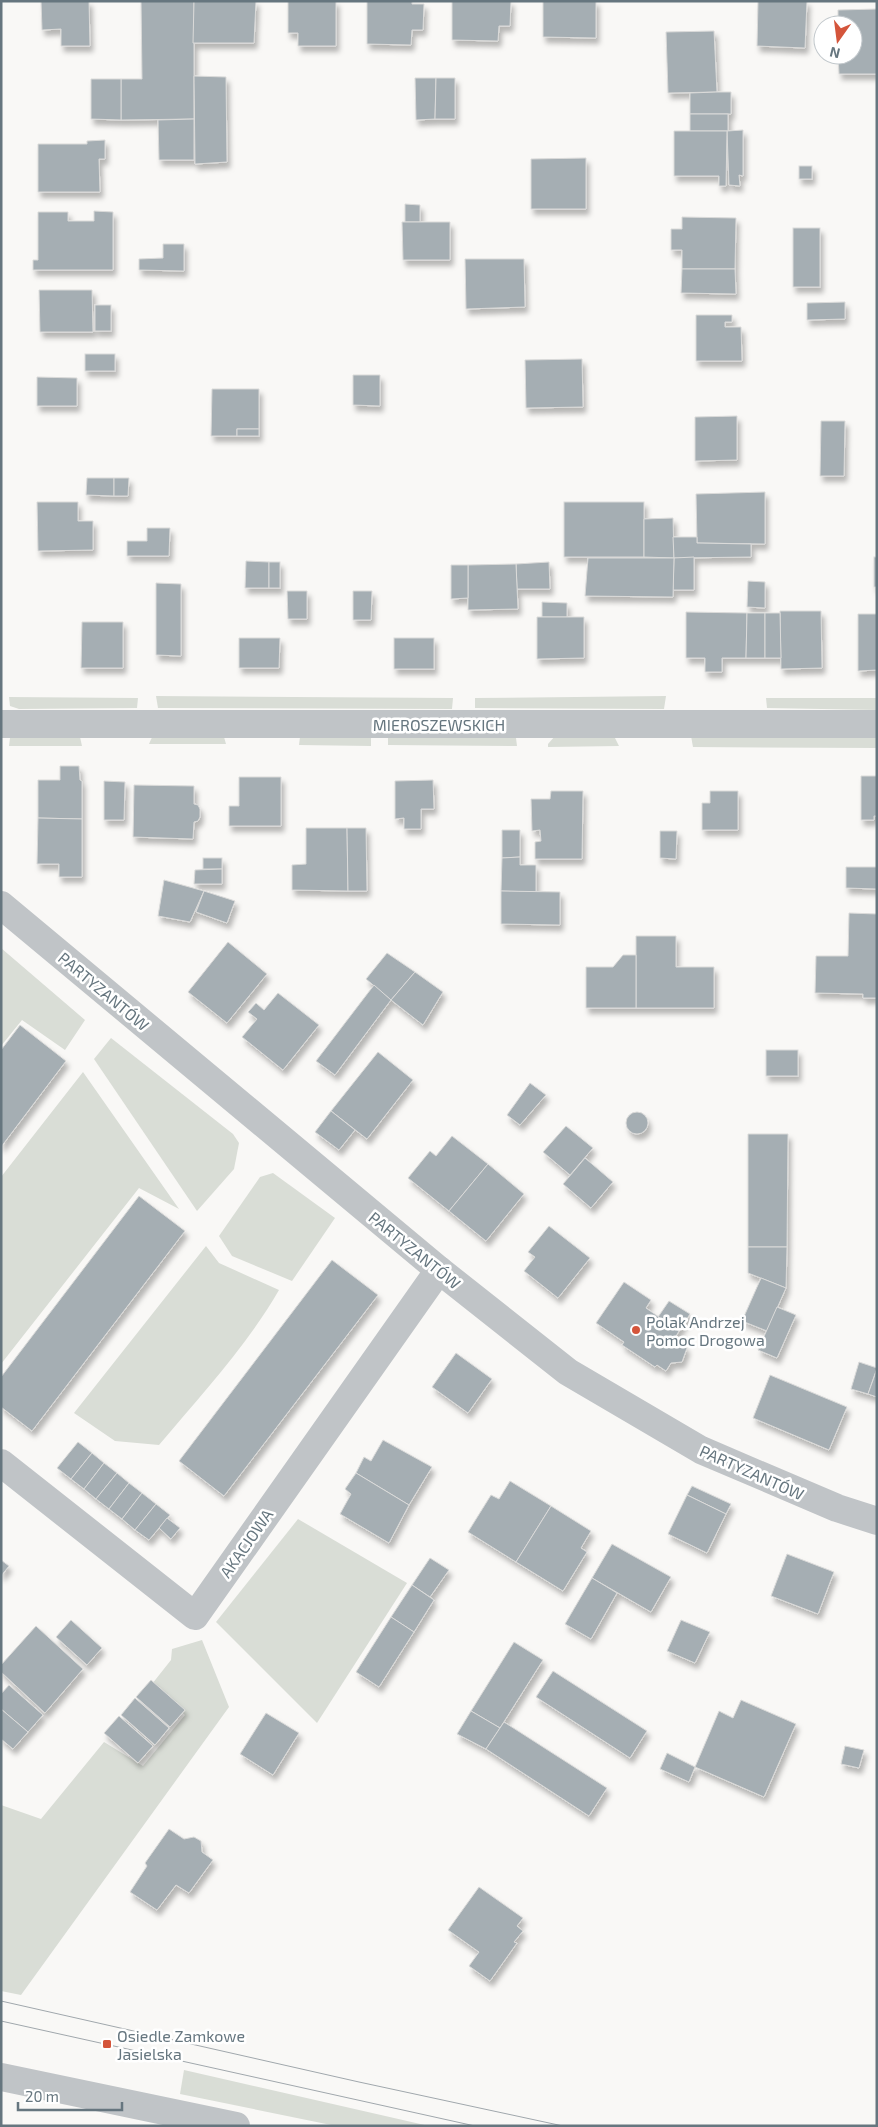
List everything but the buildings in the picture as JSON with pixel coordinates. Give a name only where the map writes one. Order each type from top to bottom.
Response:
[{"type":"street","name":"MIEROSZEWSKICH","points":[[1,724],[877,724]]},
{"type":"street","name":"PARTYZANTÓW","points":[[1,905],[439,1270],[568,1372],[701,1450],[837,1508],[877,1521]]},
{"type":"street","name":"AKACJOWA","points":[[1,1463],[194,1616],[439,1270]]},
{"type":"street","points":[[1,2077],[236,2126]]},
{"type":"shaded area","points":[[156,696],[453,698],[452,709],[158,708]]},
{"type":"shaded area","points":[[666,696],[664,709],[475,708],[475,698]]},
{"type":"shaded area","points":[[9,697],[138,698],[137,708],[19,709],[10,706]]},
{"type":"shaded area","points":[[766,698],[877,698],[877,710],[767,708]]},
{"type":"shaded area","points":[[153,735],[224,737],[226,744],[149,744]]},
{"type":"shaded area","points":[[555,736],[615,738],[619,746],[548,747],[548,744]]},
{"type":"shaded area","points":[[691,736],[877,736],[877,748],[693,747]]},
{"type":"shaded area","points":[[80,737],[82,746],[9,746],[10,738]]},
{"type":"shaded area","points":[[300,737],[371,738],[371,746],[299,745]]},
{"type":"shaded area","points":[[388,737],[516,738],[517,746],[388,745]]},
{"type":"shaded area","points":[[1,948],[85,1020],[65,1050],[22,1020],[1,1046]]},
{"type":"shaded area","points":[[111,1038],[233,1134],[239,1143],[234,1169],[197,1211],[94,1059]]},
{"type":"shaded area","points":[[83,1072],[179,1209],[139,1188],[1,1364],[1,1177]]},
{"type":"shaded area","points":[[273,1173],[335,1218],[292,1281],[232,1256],[219,1236],[260,1177]]},
{"type":"shaded area","points":[[206,1246],[219,1263],[279,1290],[238,1351],[159,1445],[115,1441],[74,1413]]},
{"type":"shaded area","points":[[298,1519],[407,1583],[317,1723],[216,1622]]},
{"type":"shaded area","points":[[202,1640],[229,1707],[21,1995],[1,1991],[1,1805],[41,1819],[104,1742],[143,1766],[185,1715],[152,1684],[171,1660],[172,1649]]},
{"type":"shaded area","points":[[184,2070],[429,2126],[336,2126],[180,2094]]},
{"type":"tram line","points":[[1,2001],[563,2126]]},
{"type":"tram line","points":[[1,2021],[475,2126]]},
{"type":"place","name":"Polak Andrzej Pomoc Drogowa","points":[[636,1330]]},
{"type":"place","name":"Osiedle Zamkowe Jasielska","points":[[107,2044]]}]
